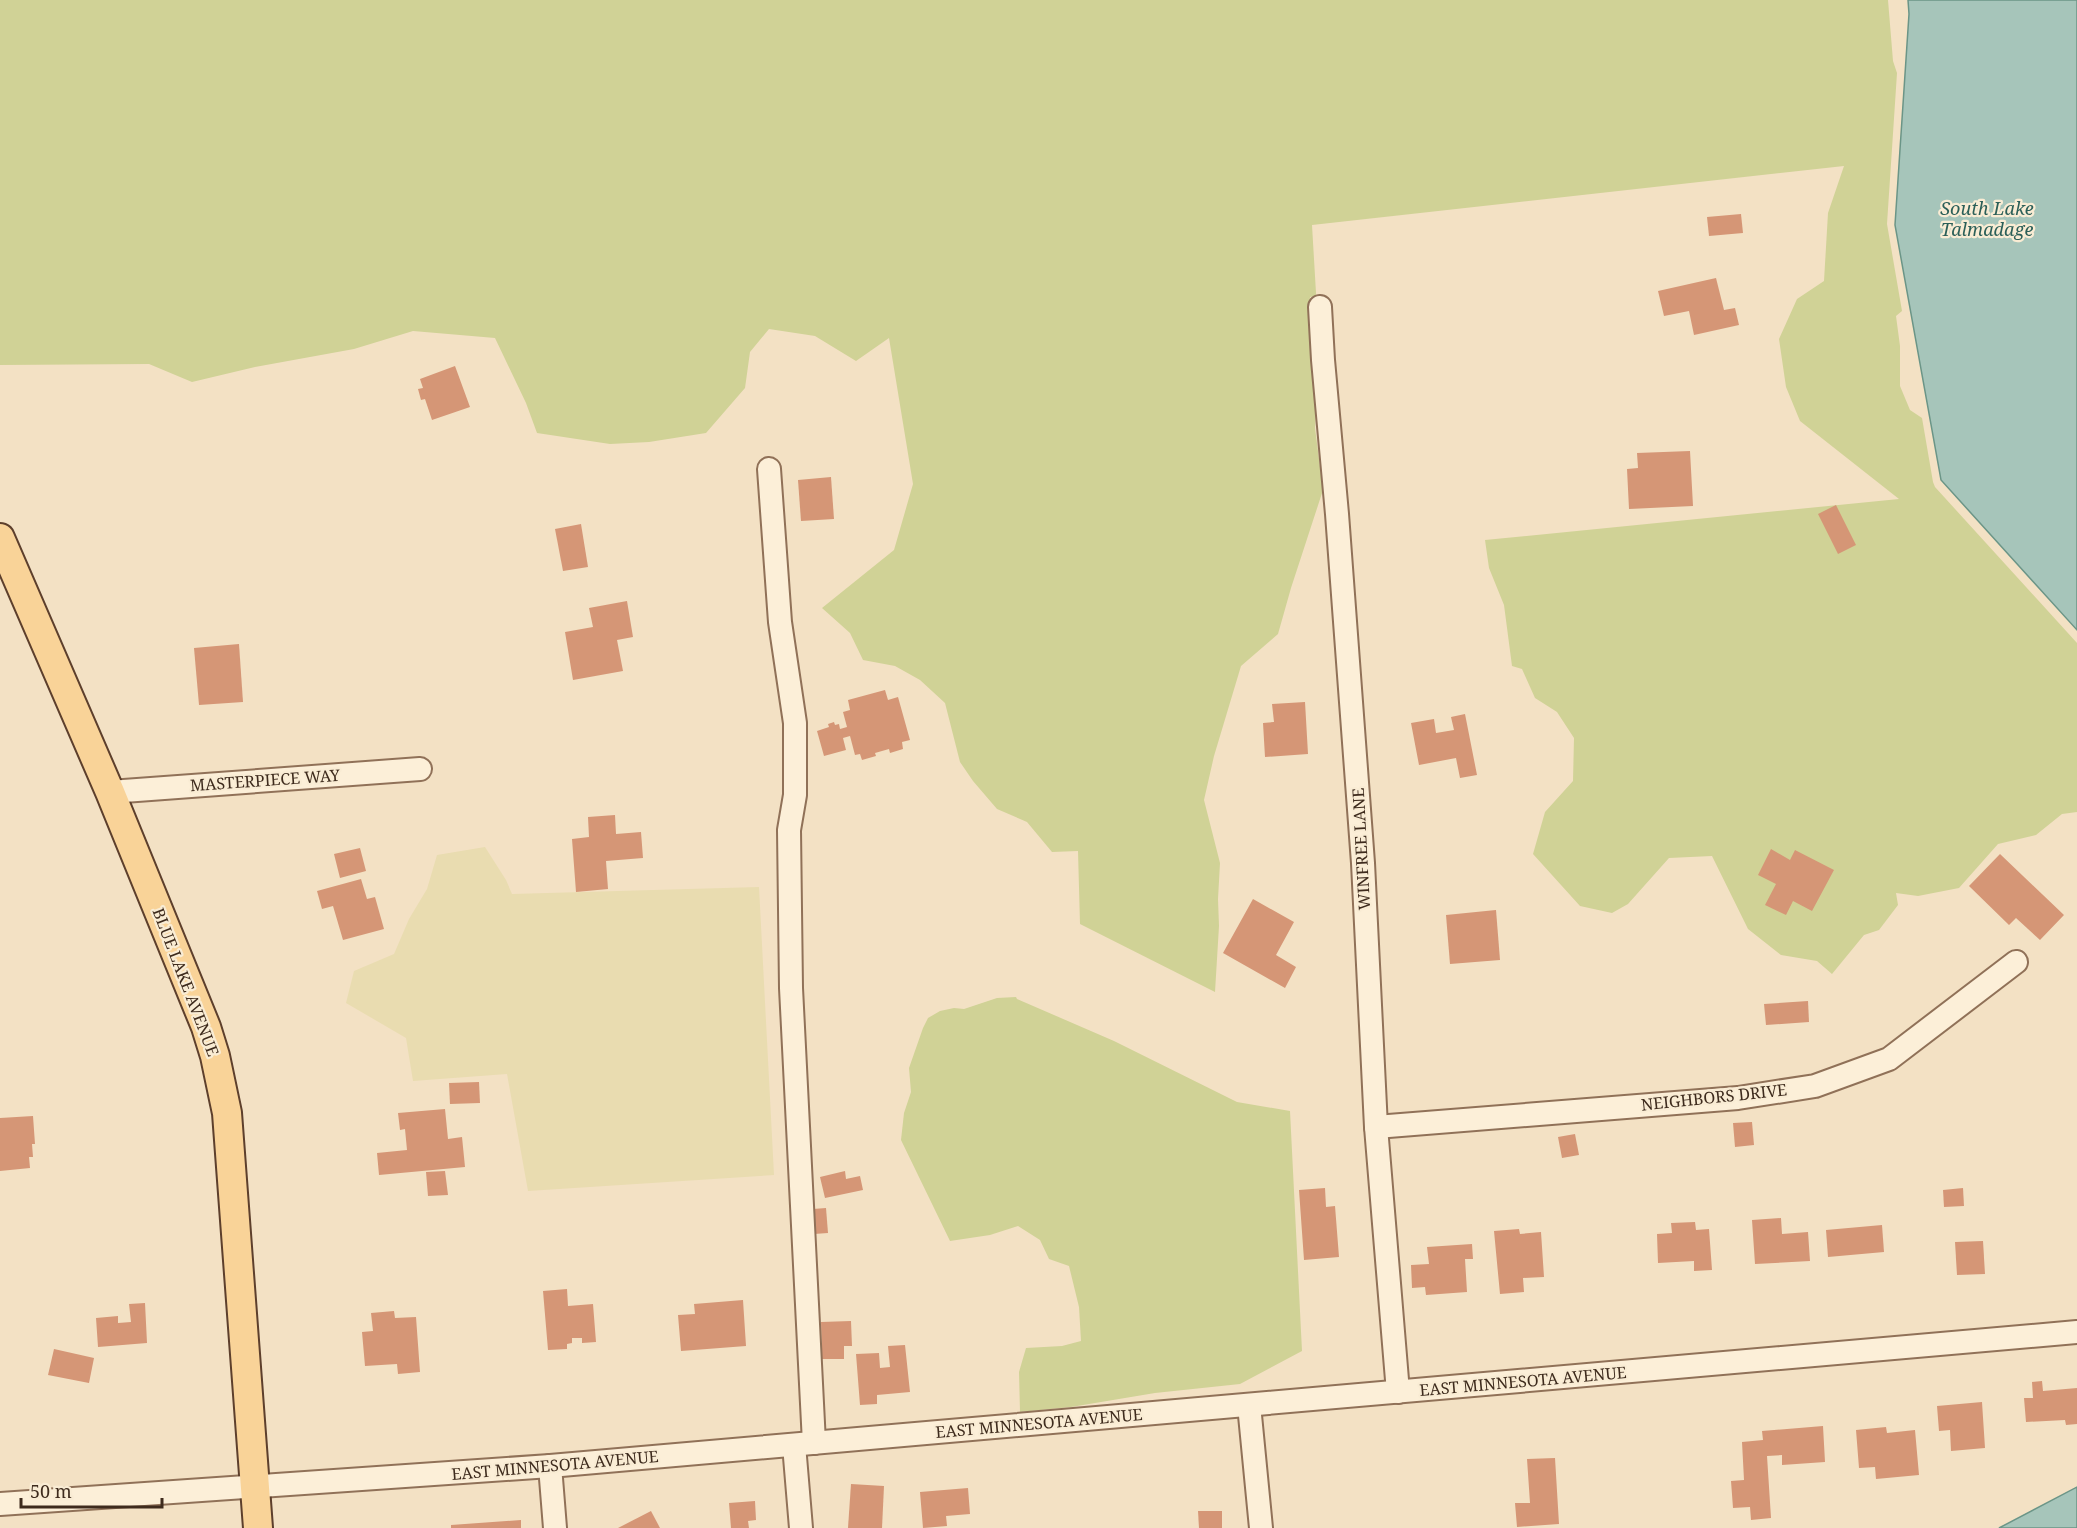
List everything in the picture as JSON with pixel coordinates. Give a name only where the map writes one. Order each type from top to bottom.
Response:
[{"type":"main road","name":"BLUE LAKE AVENUE","points":[[0,538],[110,792],[206,1027],[218,1067],[227,1113],[258,1528]]},
{"type":"street","name":"WINFREE LANE","points":[[1320,306],[1363,863],[1376,1127],[1398,1392]]},
{"type":"street","points":[[769,469],[780,622],[795,723],[795,795],[789,830],[804,1444],[801,1528]]},
{"type":"street","name":"MASTERPIECE WAY","points":[[110,792],[420,769]]},
{"type":"street","name":"NEIGHBORS DRIVE","points":[[1376,1127],[1738,1098],[1815,1086],[1889,1059],[2016,962]]},
{"type":"street","name":"EAST MINNESOTA AVENUE","points":[[0,1504],[550,1466],[2077,1332]]},
{"type":"street","points":[[1249,1405],[1261,1528]]},
{"type":"street","points":[[550,1466],[555,1528]]},
{"type":"shaded area","points":[[485,847],[512,894],[759,887],[774,1175],[528,1191],[507,1074],[413,1081],[406,1038],[346,1003],[354,971],[394,954],[409,919],[427,889],[437,855]]},
{"type":"green space","points":[[0,0],[1888,0],[1893,61],[1897,73],[1887,224],[1902,311],[1896,316],[1900,346],[1900,386],[1910,410],[1922,418],[1935,487],[2077,643],[2077,812],[2062,814],[2036,835],[1998,844],[1959,888],[1918,896],[1896,893],[1898,905],[1879,930],[1864,935],[1832,974],[1817,961],[1781,955],[1748,929],[1712,856],[1669,858],[1628,904],[1612,913],[1580,906],[1533,854],[1545,812],[1573,781],[1574,738],[1557,712],[1535,698],[1522,669],[1512,666],[1504,605],[1489,568],[1485,540],[1899,499],[1800,421],[1786,387],[1779,339],[1797,299],[1824,281],[1828,213],[1844,166],[1312,225],[1316,296],[1310,297],[1317,394],[1315,428],[1323,490],[1278,634],[1241,666],[1214,756],[1204,800],[1220,863],[1215,992],[1080,924],[1078,851],[1052,852],[1027,822],[997,809],[960,762],[945,703],[920,680],[895,666],[863,660],[850,633],[822,608],[894,550],[913,484],[889,338],[856,361],[815,336],[769,329],[750,352],[745,388],[706,433],[649,442],[610,444],[537,433],[526,403],[495,338],[413,331],[354,349],[255,367],[192,382],[149,364],[0,365]]},
{"type":"green space","points":[[1016,997],[1114,1041],[1237,1102],[1290,1111],[1302,1351],[1240,1384],[1155,1393],[1071,1407],[1020,1412],[1019,1372],[1026,1348],[1062,1346],[1081,1341],[1079,1307],[1069,1266],[1049,1259],[1040,1240],[1018,1226],[990,1235],[950,1241],[901,1140],[904,1113],[911,1092],[909,1068],[928,1018],[940,1011],[954,1008],[964,1009],[997,998]]},
{"type":"water","name":"South Lake Talmadage","points":[[1908,0],[2077,0],[2077,630],[1941,480],[1895,225],[1909,14]]},
{"type":"water","points":[[2077,1487],[2077,1528],[1999,1528]]},
{"type":"building","points":[[1741,214],[1743,233],[1709,236],[1707,217]]},
{"type":"building","points":[[1716,278],[1724,310],[1735,308],[1739,325],[1694,335],[1689,311],[1664,316],[1658,291]]},
{"type":"building","points":[[455,366],[470,407],[432,420],[425,399],[421,400],[418,389],[423,388],[420,379]]},
{"type":"building","points":[[1690,451],[1693,506],[1629,509],[1627,469],[1638,468],[1637,453]]},
{"type":"building","points":[[831,477],[834,519],[801,521],[798,480]]},
{"type":"building","points":[[1836,505],[1856,545],[1838,554],[1818,514]]},
{"type":"building","points":[[581,524],[588,567],[563,571],[555,529]]},
{"type":"building","points":[[627,601],[633,637],[617,640],[623,671],[573,680],[565,632],[593,627],[589,608]]},
{"type":"building","points":[[239,644],[243,702],[199,705],[194,648]]},
{"type":"building","points":[[885,690],[888,700],[898,697],[910,740],[902,742],[903,749],[890,753],[889,749],[862,760],[860,754],[855,755],[850,736],[843,738],[846,750],[824,756],[817,731],[829,727],[828,724],[834,722],[835,725],[839,724],[840,729],[847,727],[843,712],[850,710],[848,700]]},
{"type":"building","points":[[1305,702],[1308,754],[1265,757],[1263,723],[1274,722],[1272,704]]},
{"type":"building","points":[[1465,714],[1477,775],[1460,778],[1456,758],[1419,765],[1411,723],[1434,719],[1436,733],[1454,730],[1451,717]]},
{"type":"building","points":[[615,815],[616,834],[641,832],[643,858],[606,861],[608,889],[576,892],[572,839],[589,837],[588,817]]},
{"type":"building","points":[[360,848],[366,871],[340,878],[334,854]]},
{"type":"building","points":[[1771,849],[1790,860],[1795,850],[1834,870],[1812,911],[1793,901],[1786,915],[1765,905],[1776,884],[1758,875]]},
{"type":"building","points":[[2000,854],[2064,915],[2040,940],[2016,918],[2009,925],[1969,886]]},
{"type":"building","points":[[361,879],[367,899],[375,897],[384,929],[343,940],[333,906],[322,909],[317,891]]},
{"type":"building","points":[[1253,899],[1294,922],[1276,955],[1296,967],[1285,988],[1223,953]]},
{"type":"building","points":[[1496,910],[1500,960],[1450,964],[1446,915]]},
{"type":"building","points":[[1808,1001],[1809,1022],[1766,1025],[1764,1004]]},
{"type":"building","points":[[479,1082],[480,1103],[450,1104],[449,1083]]},
{"type":"building","points":[[445,1109],[448,1139],[462,1137],[465,1167],[379,1175],[377,1153],[407,1150],[405,1129],[400,1130],[398,1113]]},
{"type":"building","points":[[33,1116],[35,1144],[32,1144],[33,1157],[29,1157],[30,1168],[0,1171],[0,1118]]},
{"type":"building","points":[[1752,1122],[1754,1145],[1735,1147],[1733,1123]]},
{"type":"building","points":[[1575,1134],[1579,1155],[1562,1158],[1558,1137]]},
{"type":"building","points":[[445,1171],[448,1195],[428,1196],[426,1172]]},
{"type":"building","points":[[845,1171],[846,1179],[860,1176],[863,1190],[825,1198],[820,1177]]},
{"type":"building","points":[[1325,1188],[1326,1207],[1335,1206],[1339,1257],[1304,1260],[1299,1190]]},
{"type":"building","points":[[1963,1188],[1964,1206],[1944,1207],[1943,1190]]},
{"type":"building","points":[[826,1208],[828,1233],[814,1234],[813,1209]]},
{"type":"building","points":[[1781,1218],[1782,1234],[1808,1232],[1810,1261],[1755,1264],[1752,1220]]},
{"type":"building","points":[[1695,1222],[1696,1230],[1709,1229],[1712,1270],[1694,1271],[1694,1261],[1658,1263],[1657,1234],[1672,1233],[1671,1223]]},
{"type":"building","points":[[1882,1225],[1884,1252],[1828,1257],[1826,1230]]},
{"type":"building","points":[[1519,1229],[1520,1234],[1541,1232],[1544,1277],[1523,1278],[1524,1292],[1500,1294],[1494,1231]]},
{"type":"building","points":[[1983,1241],[1985,1274],[1957,1275],[1955,1242]]},
{"type":"building","points":[[1472,1244],[1473,1259],[1465,1259],[1467,1292],[1426,1295],[1425,1287],[1412,1288],[1411,1265],[1429,1264],[1427,1247]]},
{"type":"building","points":[[567,1289],[568,1306],[593,1304],[596,1342],[582,1343],[582,1338],[572,1338],[572,1343],[567,1344],[567,1349],[548,1350],[543,1291]]},
{"type":"building","points":[[743,1300],[746,1346],[681,1351],[678,1315],[695,1314],[694,1304]]},
{"type":"building","points":[[145,1303],[147,1343],[98,1347],[96,1318],[118,1316],[118,1323],[131,1322],[129,1304]]},
{"type":"building","points":[[394,1311],[395,1318],[416,1317],[420,1372],[398,1374],[397,1364],[365,1366],[362,1332],[373,1331],[371,1313]]},
{"type":"building","points":[[851,1321],[852,1346],[844,1346],[844,1359],[822,1359],[821,1322]]},
{"type":"building","points":[[905,1345],[910,1392],[877,1395],[877,1404],[860,1405],[856,1354],[879,1353],[880,1368],[890,1367],[888,1346]]},
{"type":"building","points":[[54,1349],[94,1358],[89,1383],[48,1375]]},
{"type":"building","points":[[2042,1381],[2043,1391],[2077,1388],[2077,1424],[2066,1425],[2065,1420],[2026,1422],[2024,1398],[2033,1398],[2032,1382]]},
{"type":"building","points":[[1982,1402],[1985,1448],[1951,1451],[1950,1430],[1939,1431],[1937,1406]]},
{"type":"building","points":[[1823,1426],[1825,1462],[1782,1465],[1782,1455],[1767,1456],[1771,1518],[1751,1520],[1750,1507],[1733,1508],[1731,1481],[1744,1480],[1742,1442],[1763,1440],[1762,1431]]},
{"type":"building","points":[[1886,1427],[1887,1433],[1915,1430],[1919,1475],[1876,1479],[1875,1467],[1859,1468],[1856,1430]]},
{"type":"building","points":[[1555,1458],[1559,1524],[1517,1527],[1515,1503],[1530,1503],[1527,1459]]},
{"type":"building","points":[[851,1484],[884,1486],[882,1528],[848,1528]]},
{"type":"building","points":[[968,1488],[970,1514],[946,1516],[947,1526],[923,1528],[920,1492]]},
{"type":"building","points":[[755,1501],[756,1520],[748,1521],[749,1528],[731,1528],[729,1503]]},
{"type":"building","points":[[651,1511],[660,1528],[618,1528]]},
{"type":"building","points":[[1198,1511],[1222,1511],[1222,1528],[1199,1528]]},
{"type":"building","points":[[521,1520],[521,1528],[451,1528],[451,1525]]}]
